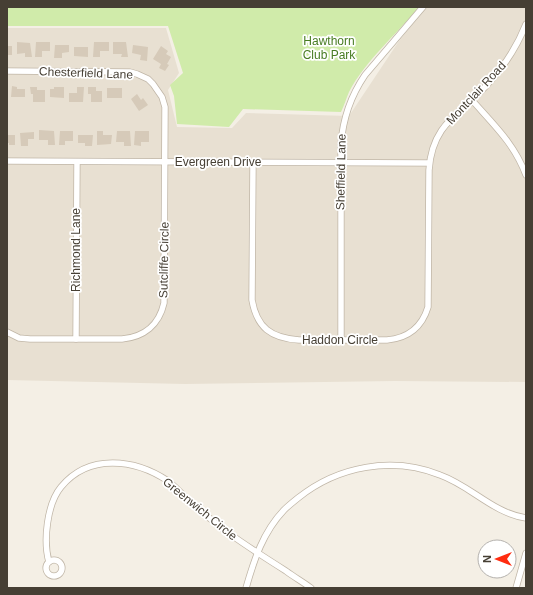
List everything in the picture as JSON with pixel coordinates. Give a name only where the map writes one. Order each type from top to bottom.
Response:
[{"type":"street","name":"Sheffield Lane","points":[[340,340],[342,127],[349,103],[365,75],[423,7]]},
{"type":"street","name":"Montclair Road","points":[[429,163],[434,146],[442,130],[451,118],[486,86],[508,58],[526,24]]},
{"type":"street","name":"Chesterfield Lane","points":[[7,72],[130,72],[148,80],[158,90],[165,107],[165,161]]},
{"type":"street","points":[[472,99],[506,137],[520,160],[526,174]]},
{"type":"street","name":"Evergreen Drive","points":[[7,160],[77,162],[165,161],[429,163]]},
{"type":"street","name":"Sutcliffe Circle","points":[[7,332],[19,338],[30,339],[130,338],[142,334],[149,329],[160,316],[164,303],[165,161]]},
{"type":"street","name":"Richmond Lane","points":[[76,339],[77,162]]},
{"type":"street","name":"Haddon Circle","points":[[253,162],[252,300],[255,314],[259,322],[270,332],[284,339],[340,340],[396,339],[412,332],[421,323],[426,315],[429,298],[429,163]]},
{"type":"street","name":"Greenwich Circle","points":[[49,562],[47,553],[48,517],[50,506],[55,495],[71,476],[80,470],[100,463],[124,463],[160,476],[169,482],[209,519],[311,588]]},
{"type":"street","points":[[246,588],[257,552],[269,531],[284,510],[309,490],[325,480],[345,472],[380,466],[400,466],[425,470],[459,483],[502,512],[526,518]]},
{"type":"street","points":[[516,588],[526,553]]},
{"type":"shaded area","points":[[426,7],[526,7],[526,382],[395,381],[185,384],[7,380],[7,28],[166,28],[179,73],[168,90],[177,127],[232,128],[246,113],[349,116],[399,41]]},
{"type":"green space","name":"Hawthorn Club Park","points":[[7,7],[419,7],[364,69],[349,92],[341,112],[243,109],[229,127],[177,124],[174,96],[170,85],[183,73],[168,26],[7,26]]},
{"type":"building","points":[[17,42],[30,43],[32,57],[25,57],[25,53],[17,54]]},
{"type":"building","points":[[36,42],[50,42],[50,51],[42,51],[42,57],[35,57]]},
{"type":"building","points":[[94,42],[109,42],[109,51],[100,51],[100,57],[93,57]]},
{"type":"building","points":[[113,42],[126,42],[128,57],[121,57],[122,54],[113,54]]},
{"type":"building","points":[[55,45],[69,45],[69,52],[62,53],[62,58],[54,58]]},
{"type":"building","points":[[133,45],[148,47],[147,61],[140,60],[141,55],[132,53]]},
{"type":"building","points":[[7,46],[12,46],[12,55],[7,55]]},
{"type":"building","points":[[161,46],[168,51],[166,54],[171,57],[167,64],[169,65],[165,71],[159,68],[161,64],[153,59]]},
{"type":"building","points":[[74,47],[88,47],[88,57],[74,56]]},
{"type":"building","points":[[12,86],[17,87],[17,89],[25,89],[25,97],[11,97]]},
{"type":"building","points":[[30,87],[37,87],[37,90],[45,90],[45,102],[33,102],[33,94],[31,94]]},
{"type":"building","points":[[54,87],[64,87],[64,98],[50,97],[50,89],[54,89]]},
{"type":"building","points":[[77,87],[84,87],[83,102],[69,102],[69,93],[77,93]]},
{"type":"building","points":[[88,87],[96,87],[96,91],[102,91],[102,102],[91,102],[91,94],[88,94]]},
{"type":"building","points":[[107,88],[122,88],[122,98],[107,98]]},
{"type":"building","points":[[137,94],[141,100],[143,98],[148,105],[139,111],[131,99]]},
{"type":"building","points":[[39,130],[54,131],[55,145],[48,145],[48,140],[39,140]]},
{"type":"building","points":[[60,131],[73,131],[73,141],[65,141],[65,145],[59,145]]},
{"type":"building","points":[[97,131],[103,131],[103,135],[112,135],[111,144],[97,145]]},
{"type":"building","points":[[117,131],[130,131],[131,146],[124,146],[124,142],[116,142]]},
{"type":"building","points":[[135,131],[149,131],[149,142],[141,142],[141,146],[134,145]]},
{"type":"building","points":[[34,132],[34,139],[28,139],[28,146],[21,146],[20,133]]},
{"type":"building","points":[[7,135],[15,135],[15,145],[9,145],[9,143],[7,143]]},
{"type":"building","points":[[78,135],[93,135],[92,146],[85,146],[85,143],[78,143]]}]
